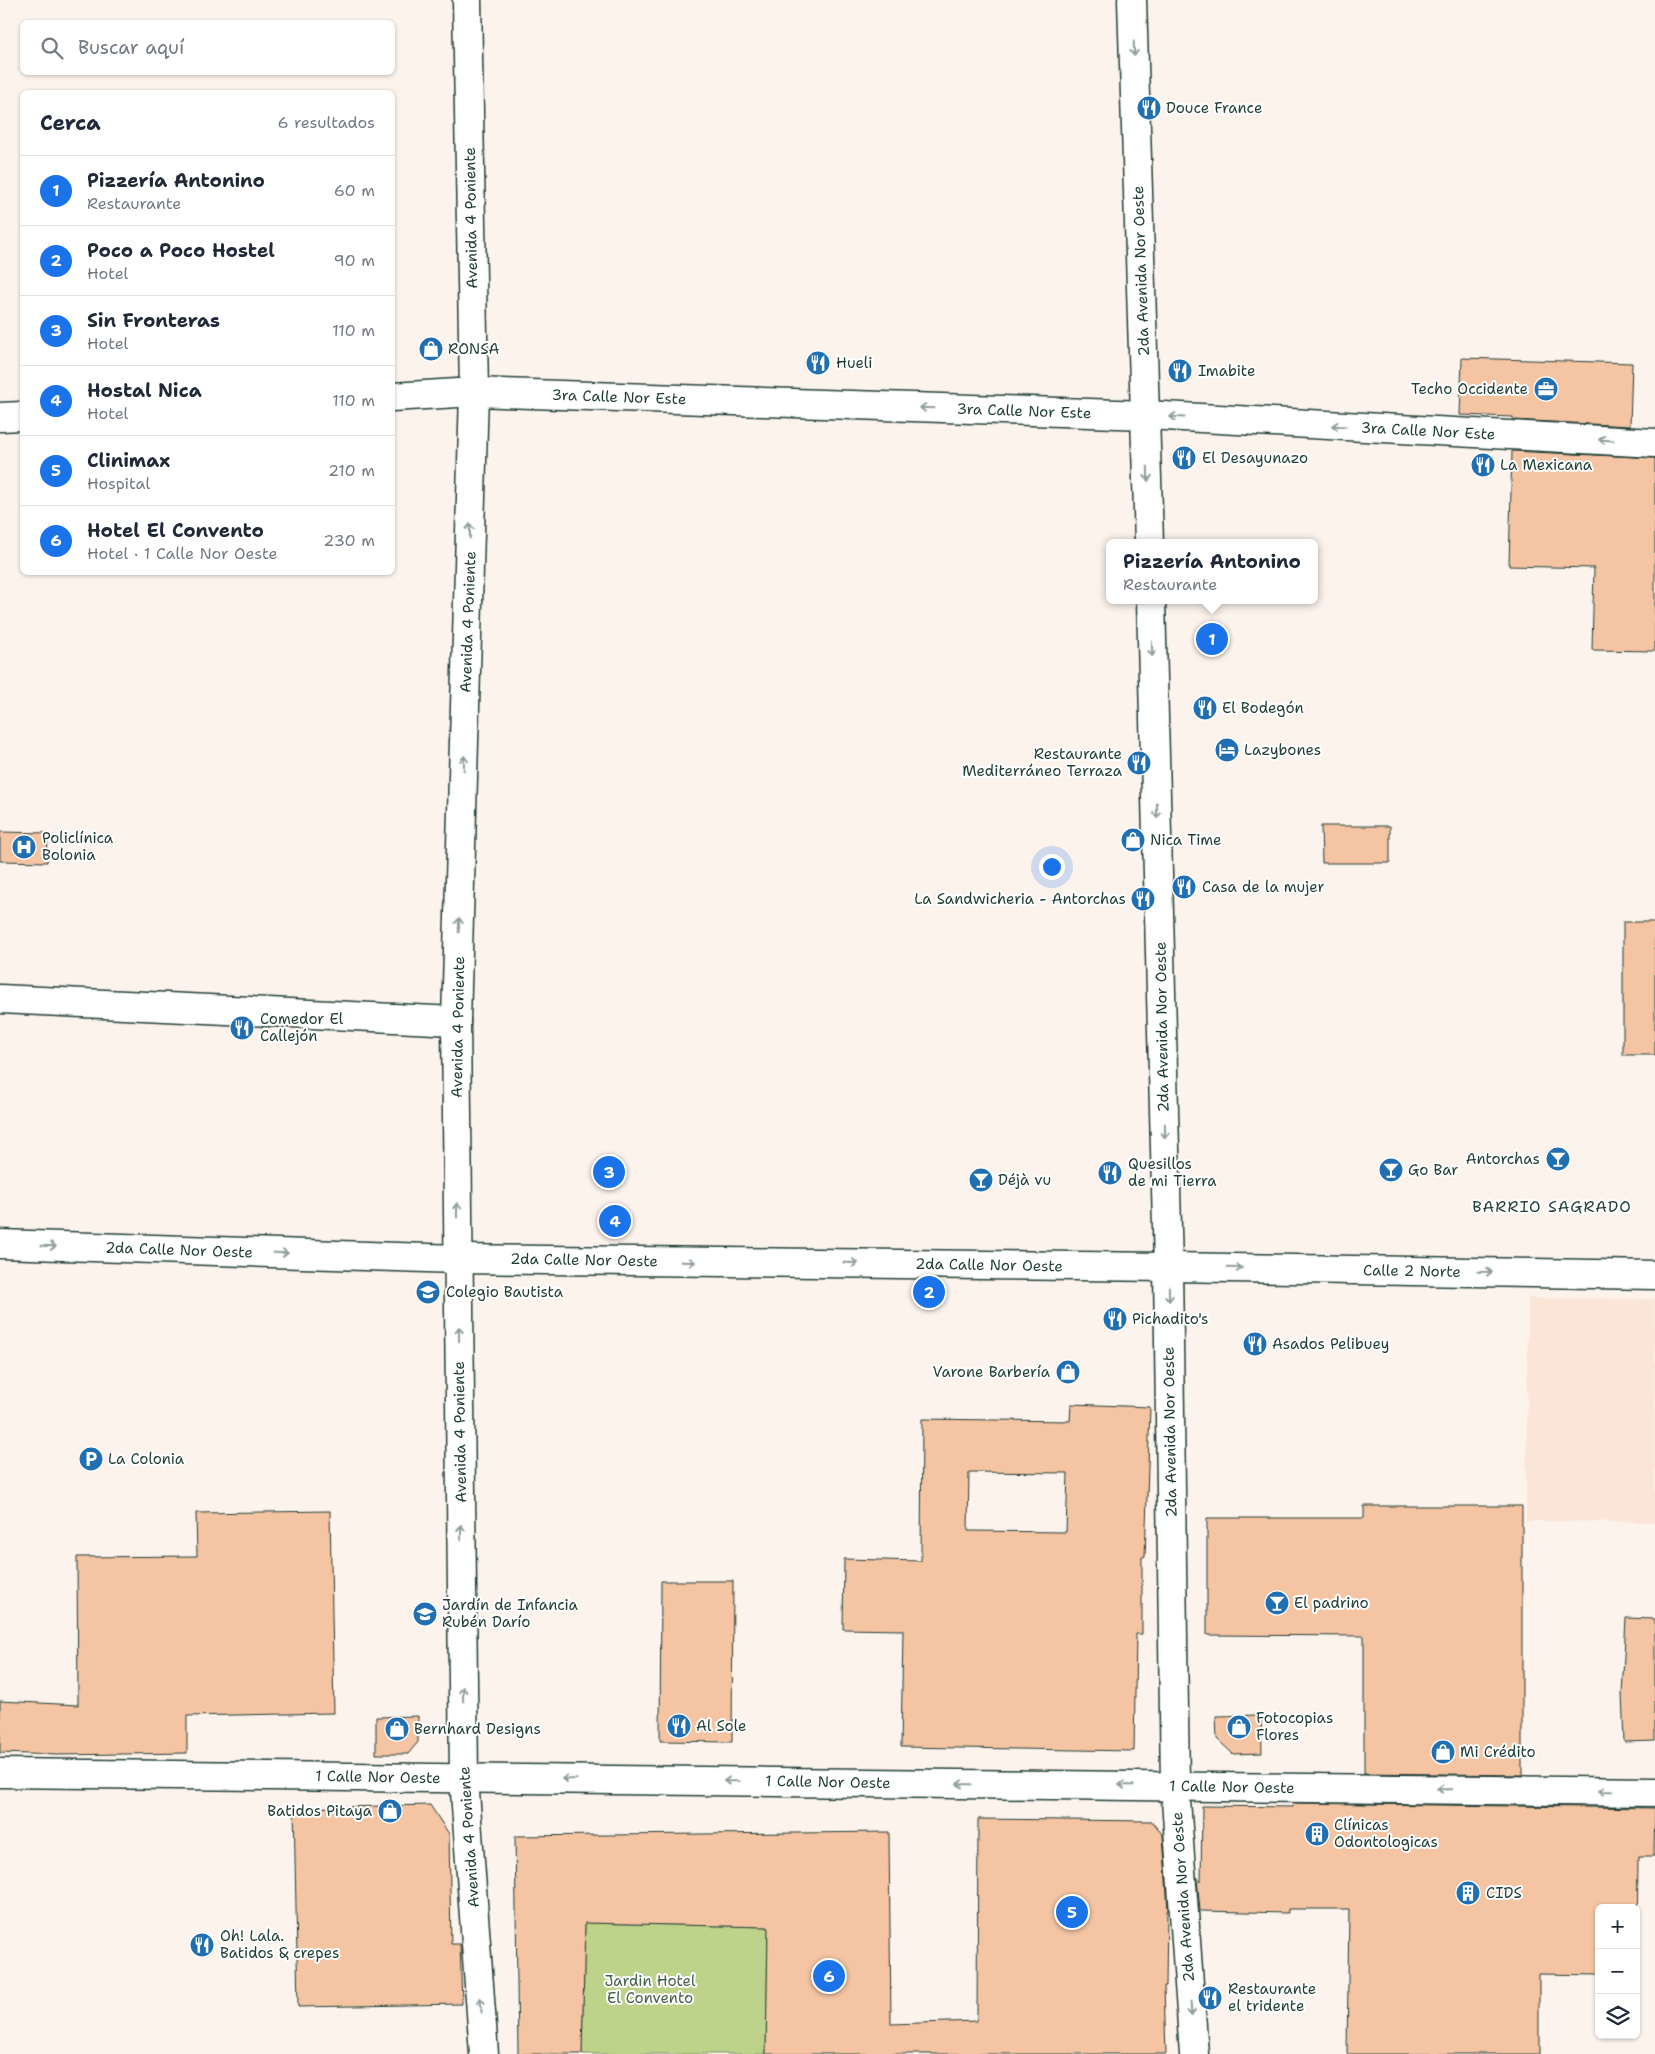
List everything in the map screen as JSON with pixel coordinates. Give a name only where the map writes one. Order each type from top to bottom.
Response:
[{"type":"street","name":"Avenida 4 Poniente","points":[[467,0],[474,392],[456,1021],[464,1778],[484,2054]]},
{"type":"street","name":"2da Avenida Nor Oeste","points":[[1132,0],[1150,539]]},
{"type":"street","name":"3ra Calle Nor Este","points":[[395,396],[474,392],[1146,416],[1655,443]]},
{"type":"street","points":[[0,417],[20,416]]},
{"type":"street","name":"2da Avenida Nor Oeste","points":[[1151,604],[1168,1267],[1175,1786],[1194,2054]]},
{"type":"street","points":[[0,998],[456,1021]]},
{"type":"street","name":"2da Calle Nor Oeste","points":[[0,1244],[458,1259],[1168,1267]]},
{"type":"street","name":"Calle 2 Norte","points":[[1168,1267],[1655,1275]]},
{"type":"street","name":"1 Calle Nor Oeste","points":[[0,1773],[1655,1792]]},
{"type":"shaded area","points":[[1528,1298],[1655,1299],[1655,1522],[1526,1521]]},
{"type":"green space","name":"Jardin Hotel El Convento","points":[[585,1923],[768,1927],[766,2054],[582,2054]]},
{"type":"building","name":"Techo Occidente","points":[[1462,358],[1632,363],[1630,426],[1513,420],[1513,417],[1460,415]]},
{"type":"building","points":[[1512,451],[1655,458],[1655,651],[1592,650],[1594,568],[1509,566]]},
{"type":"building","points":[[1321,826],[1390,826],[1390,863],[1322,863]]},
{"type":"building","name":"Policlínica Bolonia","points":[[0,832],[48,833],[47,862],[0,861]]},
{"type":"building","points":[[1623,922],[1655,922],[1655,1055],[1623,1055]]},
{"type":"building","points":[[1071,1404],[1150,1407],[1145,1557],[1142,1557],[1142,1634],[1136,1634],[1134,1751],[901,1747],[903,1630],[843,1629],[844,1559],[921,1561],[922,1419],[1070,1421]],"holes":[[[969,1472],[1068,1473],[1066,1532],[968,1531]]]},
{"type":"building","points":[[1364,1506],[1522,1506],[1522,1775],[1364,1773],[1364,1636],[1207,1635],[1207,1518],[1364,1518]]},
{"type":"building","points":[[330,1511],[334,1713],[187,1716],[187,1753],[58,1755],[0,1753],[0,1701],[78,1705],[77,1557],[197,1556],[196,1513]]},
{"type":"building","points":[[661,1581],[733,1581],[732,1742],[660,1741]]},
{"type":"building","points":[[1626,1618],[1655,1619],[1655,1741],[1624,1742],[1622,1694]]},
{"type":"building","name":"Fotocopias Flores","points":[[1261,1715],[1262,1753],[1233,1754],[1217,1739],[1216,1716]]},
{"type":"building","name":"Bernhard Designs","points":[[418,1716],[418,1742],[408,1754],[376,1754],[376,1717]]},
{"type":"building","points":[[1293,1803],[1655,1808],[1654,1856],[1638,1856],[1638,1904],[1595,1904],[1595,1975],[1539,1974],[1539,2054],[1347,2054],[1349,1909],[1288,1909],[1288,1913],[1200,1911],[1197,1877],[1201,1882],[1202,1806],[1293,1807]]},
{"type":"building","points":[[430,1805],[449,1834],[451,1944],[460,1944],[462,2004],[298,2007],[294,1808]]},
{"type":"building","points":[[978,1819],[1151,1821],[1163,1835],[1168,1911],[1166,1986],[1164,1986],[1166,2054],[766,2054],[768,1927],[585,1923],[582,2054],[518,2054],[515,1836],[889,1832],[891,2024],[977,2021]]},
{"type":"place","name":"Douce France","points":[[1149,108]]},
{"type":"place","name":"RONSA","points":[[431,349]]},
{"type":"place","name":"Hueli","points":[[818,363]]},
{"type":"place","name":"Imabite","points":[[1180,371]]},
{"type":"place","name":"Techo Occidente","points":[[1546,389]]},
{"type":"place","name":"El Desayunazo","points":[[1184,458]]},
{"type":"place","name":"La Mexicana","points":[[1483,465]]},
{"type":"place","name":"Pizzería Antonino","points":[[1212,639]]},
{"type":"place","name":"El Bodegón","points":[[1205,708]]},
{"type":"place","name":"Lazybones","points":[[1227,750]]},
{"type":"place","name":"Restaurante Mediterráneo Terraza","points":[[1139,763]]},
{"type":"place","name":"Nica Time","points":[[1133,840]]},
{"type":"place","name":"Policlínica Bolonia","points":[[24,847]]},
{"type":"place","name":"Casa de la mujer","points":[[1184,887]]},
{"type":"place","name":"La Sandwicheria - Antorchas","points":[[1143,899]]},
{"type":"place","name":"Comedor El Callejón","points":[[242,1028]]},
{"type":"place","name":"Antorchas","points":[[1558,1159]]},
{"type":"place","name":"Go Bar","points":[[1391,1170]]},
{"type":"place","name":"Sin Fronteras","points":[[609,1172]]},
{"type":"place","name":"Quesillos de mi Tierra","points":[[1110,1173]]},
{"type":"place","name":"Déjà vu","points":[[981,1180]]},
{"type":"place","name":"Hostal Nica","points":[[615,1221]]},
{"type":"place","name":"Colegio Bautista","points":[[428,1292]]},
{"type":"place","name":"Poco a Poco Hostel","points":[[929,1292]]},
{"type":"place","name":"Pichadito's","points":[[1115,1319]]},
{"type":"place","name":"Asados Pelibuey","points":[[1255,1344]]},
{"type":"place","name":"Varone Barbería","points":[[1068,1372]]},
{"type":"place","name":"La Colonia","points":[[91,1459]]},
{"type":"place","name":"El padrino","points":[[1277,1603]]},
{"type":"place","name":"Jardín de Infancia Rubén Darío","points":[[425,1614]]},
{"type":"place","name":"Al Sole","points":[[679,1726]]},
{"type":"place","name":"Fotocopias Flores","points":[[1239,1727]]},
{"type":"place","name":"Bernhard Designs","points":[[397,1729]]},
{"type":"place","name":"Mi Crédito","points":[[1443,1752]]},
{"type":"place","name":"Batidos Pitaya","points":[[390,1811]]},
{"type":"place","name":"Clínicas Odontologicas","points":[[1317,1834]]},
{"type":"place","name":"CIDS","points":[[1468,1893]]},
{"type":"place","name":"Clinimax","points":[[1072,1912]]},
{"type":"place","name":"Oh! Lala. Batidos & crepes","points":[[202,1945]]},
{"type":"place","name":"Hotel El Convento","points":[[829,1976]]},
{"type":"place","name":"Restaurante el tridente","points":[[1210,1998]]},
{"type":"district","name":"BARRIO SAGRADO","points":[[1552,1206]]}]
